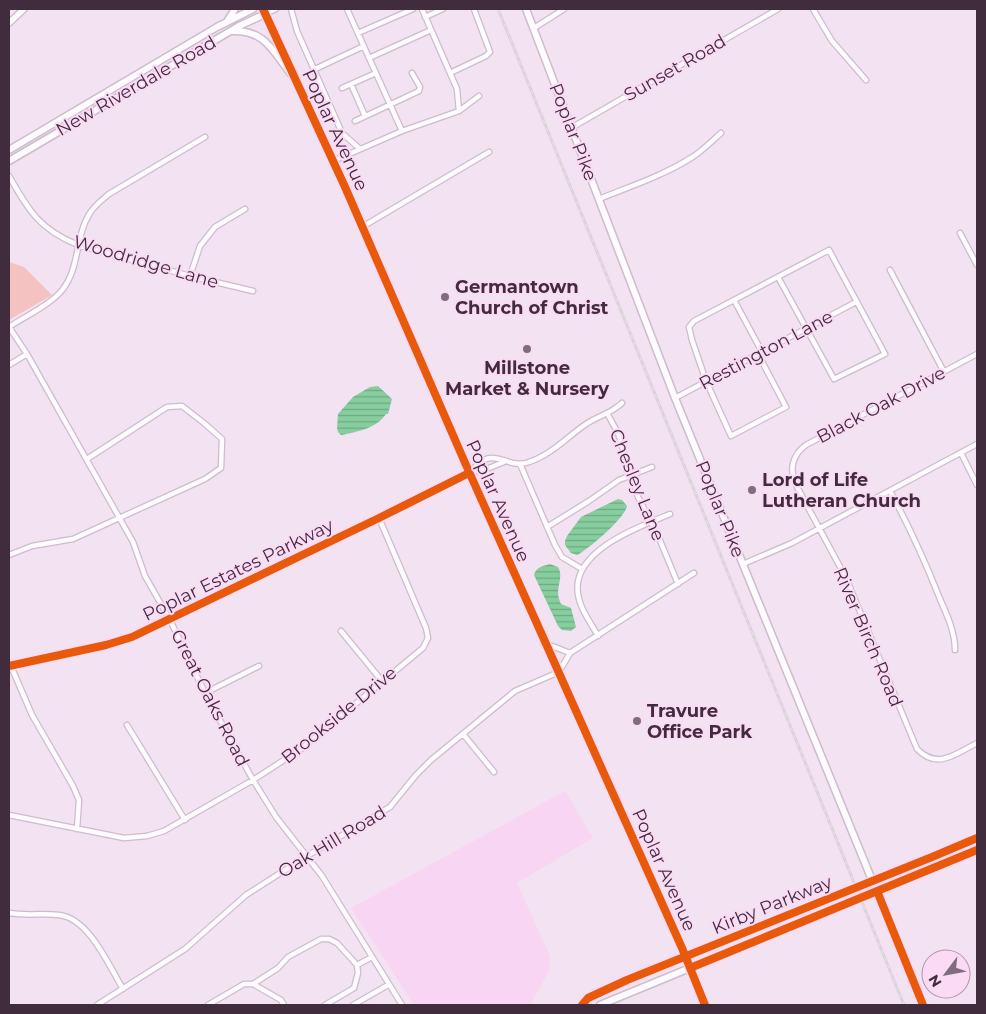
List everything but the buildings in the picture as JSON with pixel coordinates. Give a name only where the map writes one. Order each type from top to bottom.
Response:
[{"type":"main road","points":[[227,22],[236,9]]},
{"type":"main road","name":"New Riverdale Road","points":[[9,150],[227,22],[253,9]]},
{"type":"main road","name":"Poplar Pike","points":[[526,9],[675,398],[923,1005]]},
{"type":"main road","name":"New Riverdale Road","points":[[9,161],[264,11]]},
{"type":"main road","name":"Poplar Avenue","points":[[264,11],[333,161],[469,472],[686,956],[705,1005]]},
{"type":"main road","points":[[231,30],[248,32],[261,37],[296,81]]},
{"type":"main road","name":"Kirby Parkway","points":[[582,1005],[588,998],[596,994],[977,838]]},
{"type":"main road","name":"Kirby Parkway","points":[[600,1005],[977,850]]},
{"type":"street","points":[[9,24],[24,9]]},
{"type":"street","points":[[264,11],[276,9]]},
{"type":"street","points":[[291,9],[297,31],[342,134],[360,149]]},
{"type":"street","points":[[348,9],[402,131]]},
{"type":"street","points":[[358,33],[413,9]]},
{"type":"street","points":[[422,9],[458,89],[458,111]]},
{"type":"street","points":[[425,17],[444,9]]},
{"type":"street","points":[[450,73],[486,56],[490,52],[474,9]]},
{"type":"street","points":[[534,28],[564,9]]},
{"type":"street","name":"Sunset Road","points":[[571,128],[778,9]]},
{"type":"street","points":[[813,9],[832,41],[866,80]]},
{"type":"street","points":[[369,58],[431,30]]},
{"type":"street","points":[[314,70],[364,46]]},
{"type":"street","points":[[342,88],[376,73]]},
{"type":"street","points":[[355,121],[419,91],[420,87],[412,73]]},
{"type":"street","points":[[351,84],[365,116]]},
{"type":"street","points":[[333,161],[402,131],[458,111],[479,96]]},
{"type":"street","points":[[599,199],[677,166],[696,155],[721,133]]},
{"type":"street","points":[[9,327],[63,290],[73,270],[78,245],[89,213],[99,202],[109,194],[205,137]]},
{"type":"street","points":[[362,227],[489,152]]},
{"type":"street","name":"Woodridge Lane","points":[[9,176],[26,205],[45,227],[61,238],[78,245],[190,276],[253,291]]},
{"type":"street","points":[[190,276],[200,246],[215,227],[245,209]]},
{"type":"street","points":[[960,233],[977,265]]},
{"type":"street","points":[[734,300],[786,407],[731,436],[706,381],[689,332],[691,323],[778,276],[828,250],[885,354],[834,379],[778,276]]},
{"type":"street","points":[[890,270],[944,372]]},
{"type":"street","name":"Restington Lane","points":[[675,398],[856,302]]},
{"type":"street","name":"Great Oaks Road","points":[[9,327],[28,354],[133,542],[145,576],[170,620],[205,693],[253,780],[276,817],[322,876],[402,1005]]},
{"type":"street","points":[[9,366],[28,354]]},
{"type":"street","name":"Black Oak Drive","points":[[792,464],[797,453],[806,445],[977,354]]},
{"type":"street","points":[[469,472],[480,463],[492,458],[505,462],[526,463],[545,454],[585,424],[616,409],[622,403]]},
{"type":"street","points":[[9,555],[32,546],[73,540],[205,479],[222,465],[222,439],[204,422],[182,406],[167,407],[87,459]]},
{"type":"street","name":"Chesley Lane","points":[[607,413],[618,433],[630,475],[678,584]]},
{"type":"street","points":[[743,564],[820,529],[977,444]]},
{"type":"street","points":[[961,454],[977,486]]},
{"type":"street","points":[[469,472],[484,470],[505,462]]},
{"type":"street","points":[[520,464],[562,557],[582,568]]},
{"type":"street","name":"River Birch Road","points":[[792,464],[794,481],[850,589],[911,739],[917,749],[927,758],[937,760],[955,755],[977,743]]},
{"type":"street","points":[[547,527],[609,486],[630,475],[652,467]]},
{"type":"street","name":"Poplar Estates Parkway","points":[[10,666],[106,645],[132,637],[379,518],[469,472]]},
{"type":"street","points":[[890,490],[930,573],[952,628],[955,650]]},
{"type":"street","points":[[598,636],[578,595],[578,579],[582,568],[590,558],[616,539],[670,514]]},
{"type":"street","name":"Brookside Drive","points":[[9,815],[124,838],[147,836],[185,820],[301,749],[423,648],[428,638],[426,628],[379,518]]},
{"type":"street","points":[[559,672],[570,653],[694,574]]},
{"type":"street","points":[[341,632],[382,681]]},
{"type":"street","points":[[547,644],[570,653]]},
{"type":"street","points":[[10,666],[32,715],[73,786],[78,800],[77,829]]},
{"type":"street","points":[[205,693],[259,666]]},
{"type":"street","name":"Oak Hill Road","points":[[97,1005],[186,950],[246,895],[390,807],[416,775],[515,691],[559,672]]},
{"type":"street","points":[[127,725],[185,820]]},
{"type":"street","points":[[463,734],[494,772]]},
{"type":"street","points":[[9,913],[24,916],[61,915],[79,923],[91,936],[123,989]]},
{"type":"street","points":[[252,984],[278,968],[288,958],[321,939],[329,939],[337,943],[357,966],[358,973],[354,988],[325,1005]]},
{"type":"street","points":[[357,966],[372,957]]},
{"type":"street","points":[[208,1005],[244,984],[252,984],[281,1000],[284,1005]]},
{"type":"street","points":[[353,1005],[388,985]]},
{"type":"shaded area","points":[[9,262],[24,267],[52,295],[9,320]]},
{"type":"shaded area","points":[[378,386],[392,399],[388,414],[372,426],[341,435],[337,428],[338,414],[353,397],[370,387]]},
{"type":"shaded area","points":[[618,499],[622,500],[627,506],[620,518],[606,533],[583,552],[577,555],[571,553],[565,545],[565,541],[581,517]]},
{"type":"shaded area","points":[[550,564],[558,567],[560,571],[558,593],[561,604],[571,608],[576,627],[571,631],[562,630],[558,626],[534,575],[542,566]]},
{"type":"shaded area","points":[[565,791],[593,838],[517,883],[550,956],[549,971],[530,1005],[414,1005],[351,908]]},
{"type":"railway","points":[[498,9],[904,1005]]},
{"type":"cycle path","points":[[263,9],[345,187],[466,465],[682,948],[705,1005]]},
{"type":"cycle path","points":[[9,666],[106,645],[132,637],[469,473]]},
{"type":"cycle path","points":[[582,1005],[588,998],[627,980],[977,838]]},
{"type":"cycle path","points":[[690,968],[977,850]]},
{"type":"cycle path","points":[[877,891],[923,1005]]},
{"type":"place","name":"Germantown Church of Christ","points":[[445,297]]},
{"type":"place","name":"Millstone Market & Nursery","points":[[527,349]]},
{"type":"place","name":"Lord of Life Lutheran Church","points":[[752,490]]},
{"type":"place","name":"Travure Office Park","points":[[637,721]]}]
